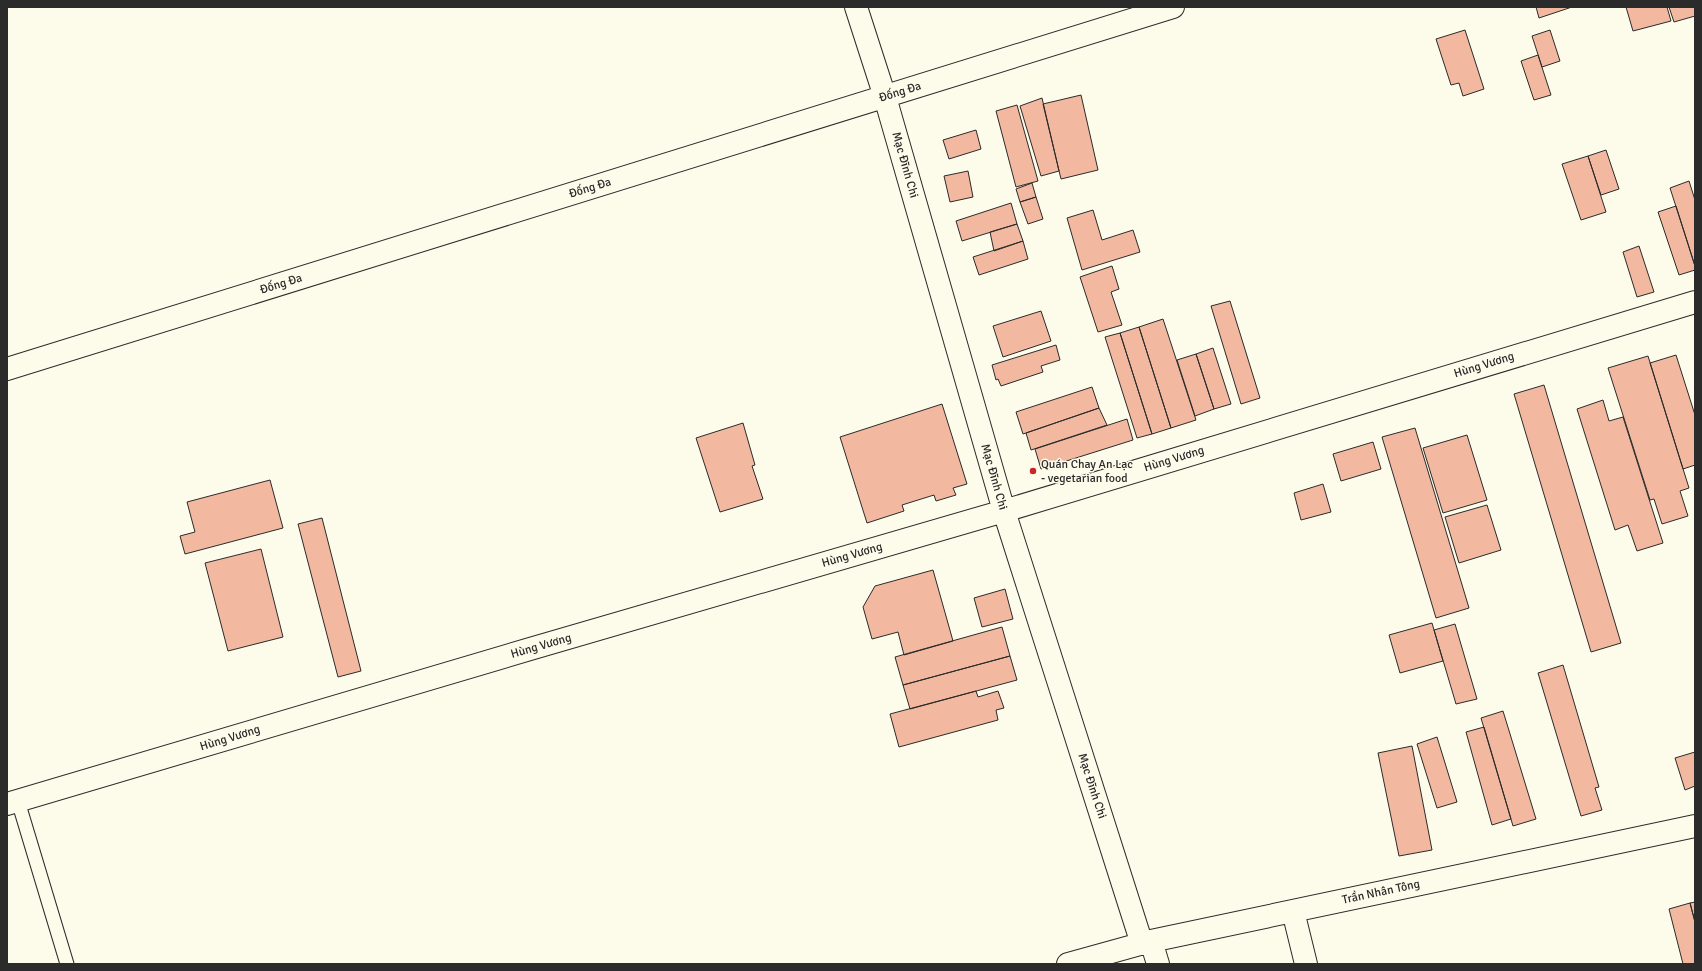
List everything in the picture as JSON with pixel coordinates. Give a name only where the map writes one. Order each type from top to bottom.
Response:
[{"type":"street","name":"Mạc Đĩnh Chi","points":[[856,7],[885,97],[1004,511],[1147,942],[1158,964]]},
{"type":"street","name":"Đống Đa","points":[[7,369],[1173,7]]},
{"type":"street","name":"Hùng Vương","points":[[12,803],[530,649],[1004,511],[1695,302]]},
{"type":"street","name":"Trần Nhân Tông","points":[[1071,964],[1147,942],[1695,826]]},
{"type":"street","points":[[1293,911],[1306,964]]},
{"type":"lane","points":[[12,803],[67,964]]},
{"type":"building","points":[[1536,7],[1572,7],[1539,18]]},
{"type":"building","points":[[1626,7],[1667,7],[1671,21],[1633,31]]},
{"type":"building","points":[[1669,7],[1695,7],[1695,16],[1674,22]]},
{"type":"building","points":[[1465,30],[1484,89],[1463,96],[1459,83],[1451,85],[1436,39]]},
{"type":"building","points":[[1550,30],[1560,61],[1542,67],[1532,36]]},
{"type":"building","points":[[1538,55],[1551,95],[1534,100],[1521,61]]},
{"type":"building","points":[[1081,95],[1098,170],[1061,179],[1043,104]]},
{"type":"building","points":[[1042,98],[1059,171],[1041,176],[1020,106]]},
{"type":"building","points":[[1017,105],[1038,181],[1016,187],[996,111]]},
{"type":"building","points":[[976,130],[981,149],[949,159],[943,140]]},
{"type":"building","points":[[1606,150],[1619,189],[1601,195],[1588,156]]},
{"type":"building","points":[[1588,156],[1606,212],[1581,220],[1562,164]]},
{"type":"building","points":[[968,171],[973,197],[950,202],[944,176]]},
{"type":"building","points":[[1689,181],[1695,200],[1695,266],[1670,188]]},
{"type":"building","points":[[1032,183],[1036,197],[1020,202],[1016,189]]},
{"type":"building","points":[[1036,197],[1043,219],[1028,224],[1020,202]]},
{"type":"building","points":[[1011,203],[1017,224],[962,241],[956,221]]},
{"type":"building","points":[[1676,206],[1695,266],[1695,270],[1679,275],[1658,212]]},
{"type":"building","points":[[1093,210],[1102,240],[1133,230],[1140,252],[1082,270],[1067,218]]},
{"type":"building","points":[[1017,224],[1023,241],[994,251],[990,232]]},
{"type":"building","points":[[1023,241],[1028,259],[979,275],[973,257]]},
{"type":"building","points":[[1639,246],[1654,292],[1637,297],[1623,252]]},
{"type":"building","points":[[1112,266],[1119,289],[1111,292],[1122,325],[1098,332],[1080,277]]},
{"type":"building","points":[[1230,301],[1260,398],[1241,404],[1211,306]]},
{"type":"building","points":[[1041,311],[1051,341],[1003,357],[993,326]]},
{"type":"building","points":[[1163,319],[1196,420],[1171,428],[1139,327]]},
{"type":"building","points":[[1139,327],[1171,428],[1152,434],[1120,333]]},
{"type":"building","points":[[1120,333],[1152,434],[1137,438],[1105,337]]},
{"type":"building","points":[[1056,345],[1060,360],[1041,366],[1043,372],[1001,386],[998,379],[996,380],[992,365]]},
{"type":"building","points":[[1213,348],[1231,404],[1214,409],[1196,354]]},
{"type":"building","points":[[1196,354],[1214,409],[1195,416],[1177,360]]},
{"type":"building","points":[[1676,355],[1695,415],[1695,465],[1683,469],[1650,363]]},
{"type":"building","points":[[1648,356],[1689,488],[1680,491],[1688,516],[1662,524],[1654,499],[1650,500],[1608,368]]},
{"type":"building","points":[[1544,385],[1621,643],[1591,652],[1514,394]]},
{"type":"building","points":[[1092,387],[1099,408],[1023,434],[1016,412]]},
{"type":"building","points":[[1603,400],[1609,421],[1623,417],[1663,543],[1637,551],[1628,525],[1615,530],[1577,409]]},
{"type":"building","points":[[942,404],[967,484],[953,488],[956,495],[936,501],[934,495],[902,505],[904,511],[867,523],[840,437]]},
{"type":"building","points":[[1099,408],[1107,425],[1031,450],[1026,433]]},
{"type":"building","points":[[1127,419],[1133,440],[1041,469],[1035,449]]},
{"type":"building","points":[[743,423],[755,465],[752,466],[763,499],[720,512],[696,438]]},
{"type":"building","points":[[1415,428],[1469,608],[1436,618],[1382,437]]},
{"type":"building","points":[[1467,435],[1487,500],[1443,513],[1423,448]]},
{"type":"building","points":[[1373,442],[1381,469],[1341,481],[1333,454]]},
{"type":"building","points":[[270,480],[283,528],[185,554],[180,536],[195,532],[187,502]]},
{"type":"building","points":[[1323,484],[1331,512],[1301,520],[1294,493]]},
{"type":"building","points":[[1487,505],[1501,550],[1459,563],[1445,517]]},
{"type":"building","points":[[322,518],[361,671],[338,677],[298,524]]},
{"type":"building","points":[[261,549],[283,637],[228,651],[205,563]]},
{"type":"building","points":[[933,570],[953,641],[904,655],[898,632],[872,639],[863,607],[875,586]]},
{"type":"building","points":[[1005,589],[1013,619],[982,627],[974,598]]},
{"type":"building","points":[[1432,623],[1443,661],[1400,673],[1389,635]]},
{"type":"building","points":[[1455,624],[1477,699],[1456,704],[1434,630]]},
{"type":"building","points":[[1002,627],[1010,656],[903,685],[895,657]]},
{"type":"building","points":[[1010,656],[1017,680],[910,709],[903,685]]},
{"type":"building","points":[[1563,665],[1599,787],[1595,788],[1602,810],[1581,816],[1538,673]]},
{"type":"building","points":[[976,691],[978,697],[998,691],[1004,708],[996,710],[998,720],[899,747],[890,714]]},
{"type":"building","points":[[1503,711],[1536,819],[1513,826],[1481,718]]},
{"type":"building","points":[[1484,727],[1511,819],[1492,825],[1466,732]]},
{"type":"building","points":[[1437,737],[1457,802],[1437,808],[1417,744]]},
{"type":"building","points":[[1412,746],[1432,850],[1399,856],[1378,753]]},
{"type":"building","points":[[1695,752],[1695,786],[1685,790],[1675,758]]},
{"type":"building","points":[[1695,902],[1695,922],[1690,903]]},
{"type":"building","points":[[1690,903],[1695,922],[1695,964],[1683,964],[1669,909]]},
{"type":"place","name":"Quán Chay An Lạc - vegetarian food","points":[[1033,471]]}]
